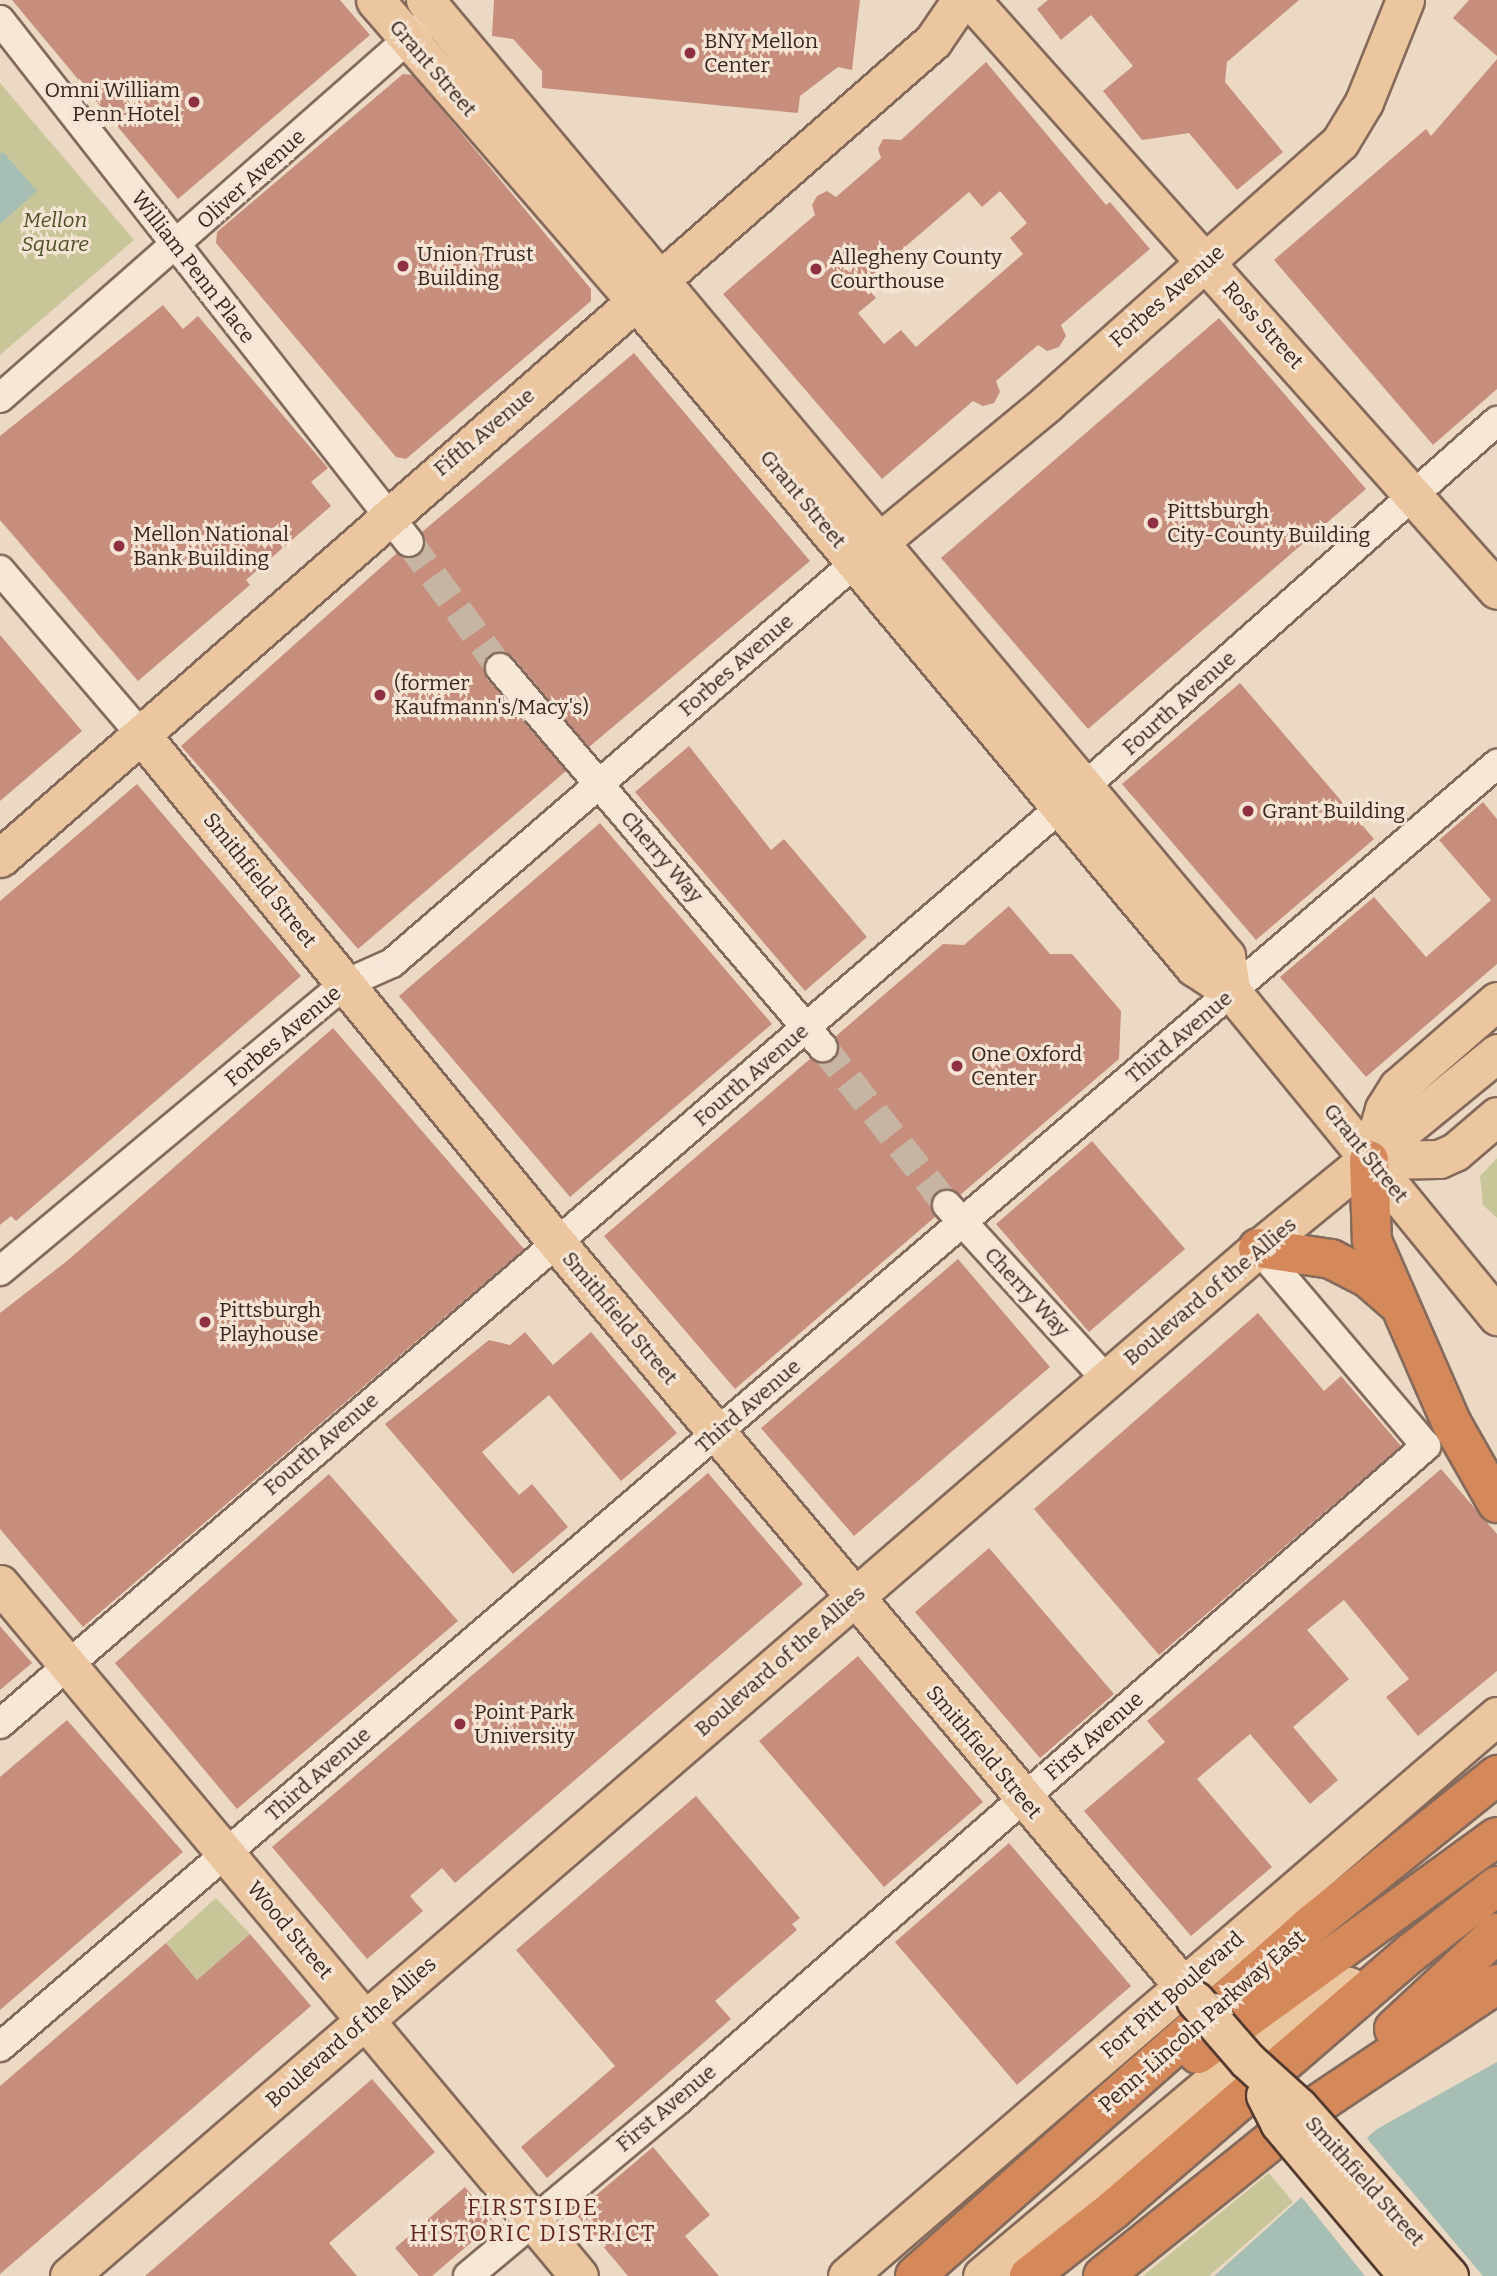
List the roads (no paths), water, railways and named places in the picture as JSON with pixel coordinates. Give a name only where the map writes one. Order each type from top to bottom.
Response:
[{"type":"highway","points":[[1369,1160],[1368,1222],[1400,1306],[1452,1424],[1497,1503]]},
{"type":"highway","points":[[1258,1248],[1331,1259],[1374,1282],[1400,1306]]},
{"type":"highway","name":"Penn-Lincoln Parkway East","points":[[915,2276],[1034,2173],[1137,2075],[1312,1924],[1497,1775]]},
{"type":"highway","points":[[1034,2173],[1497,1837]]},
{"type":"highway","points":[[1029,2276],[1114,2209],[1412,1952],[1497,1886]]},
{"type":"highway","points":[[1311,2108],[1497,1933]]},
{"type":"highway","points":[[1103,2276],[1241,2161],[1311,2108],[1497,1984]]},
{"type":"highway","points":[[1045,2276],[1114,2209]]},
{"type":"main road","name":"Grant Street","points":[[375,0],[407,40],[648,290]]},
{"type":"main road","name":"Fifth Avenue","points":[[0,858],[143,737],[399,528],[648,290],[933,41],[961,0]]},
{"type":"main road","name":"Ross Street","points":[[971,0],[1414,493],[1497,590]]},
{"type":"main road","points":[[1382,56],[1384,0]]},
{"type":"main road","name":"Forbes Avenue","points":[[868,552],[1206,262],[1340,142],[1364,102],[1405,0]]},
{"type":"main road","name":"Grant Street","points":[[431,7],[648,290],[1072,798],[1226,956],[1232,992],[1497,1316]]},
{"type":"main road","name":"Smithfield Street","points":[[143,737],[557,1243],[853,1598],[1247,2060],[1299,2107],[1449,2276]]},
{"type":"main road","points":[[1497,1001],[1398,1087],[1384,1109],[1369,1160],[1439,1159],[1455,1152],[1497,1116]]},
{"type":"main road","name":"Boulevard of the Allies","points":[[69,2276],[1258,1248],[1497,1053]]},
{"type":"main road","name":"Wood Street","points":[[0,1584],[579,2276]]},
{"type":"main road","name":"Fort Pitt Boulevard","points":[[847,2276],[1189,1993],[1497,1716]]},
{"type":"main road","points":[[982,2276],[1209,2085],[1247,2060],[1497,1873]]},
{"type":"main road","name":"Smithfield Street","points":[[1247,2060],[1279,2123],[1408,2276]]},
{"type":"street","name":"Oliver Avenue","points":[[0,398],[407,40],[431,7]]},
{"type":"street","name":"William Penn Place","points":[[0,20],[399,528]]},
{"type":"street","name":"Fourth Avenue","points":[[0,1724],[67,1663],[557,1243],[815,1037],[1072,798],[1497,421]]},
{"type":"street","name":"Forbes Avenue","points":[[0,1271],[345,984],[392,963],[868,552]]},
{"type":"street","name":"Smithfield Street","points":[[0,570],[143,737]]},
{"type":"street","name":"Cherry Way","points":[[500,668],[815,1037]]},
{"type":"street","name":"Third Avenue","points":[[0,2048],[716,1433],[955,1214],[1232,992],[1497,764]]},
{"type":"street","name":"Cherry Way","points":[[955,1214],[1106,1379]]},
{"type":"street","name":"First Avenue","points":[[468,2276],[1426,1446],[1258,1248]]},
{"type":"tunnel","points":[[409,542],[500,668]]},
{"type":"tunnel","points":[[823,1047],[947,1205]]},
{"type":"place","name":"BNY Mellon Center","points":[[690,53]]},
{"type":"place","name":"Omni William Penn Hotel","points":[[194,102]]},
{"type":"place","name":"Union Trust Building","points":[[403,266]]},
{"type":"place","name":"Allegheny County Courthouse","points":[[816,269]]},
{"type":"place","name":"Pittsburgh City-County Building","points":[[1153,523]]},
{"type":"place","name":"Mellon National Bank Building","points":[[119,546]]},
{"type":"place","name":"(former Kaufmann's/Macy's)","points":[[380,695]]},
{"type":"place","name":"Grant Building","points":[[1248,811]]},
{"type":"place","name":"One Oxford Center","points":[[957,1066]]},
{"type":"place","name":"Pittsburgh Playhouse","points":[[205,1322]]},
{"type":"place","name":"Point Park University","points":[[460,1724]]},
{"type":"district","name":"FIRSTSIDE HISTORIC DISTRICT","points":[[533,2220]]},
{"type":"park label","name":"Mellon Square","points":[[55,232]]}]
